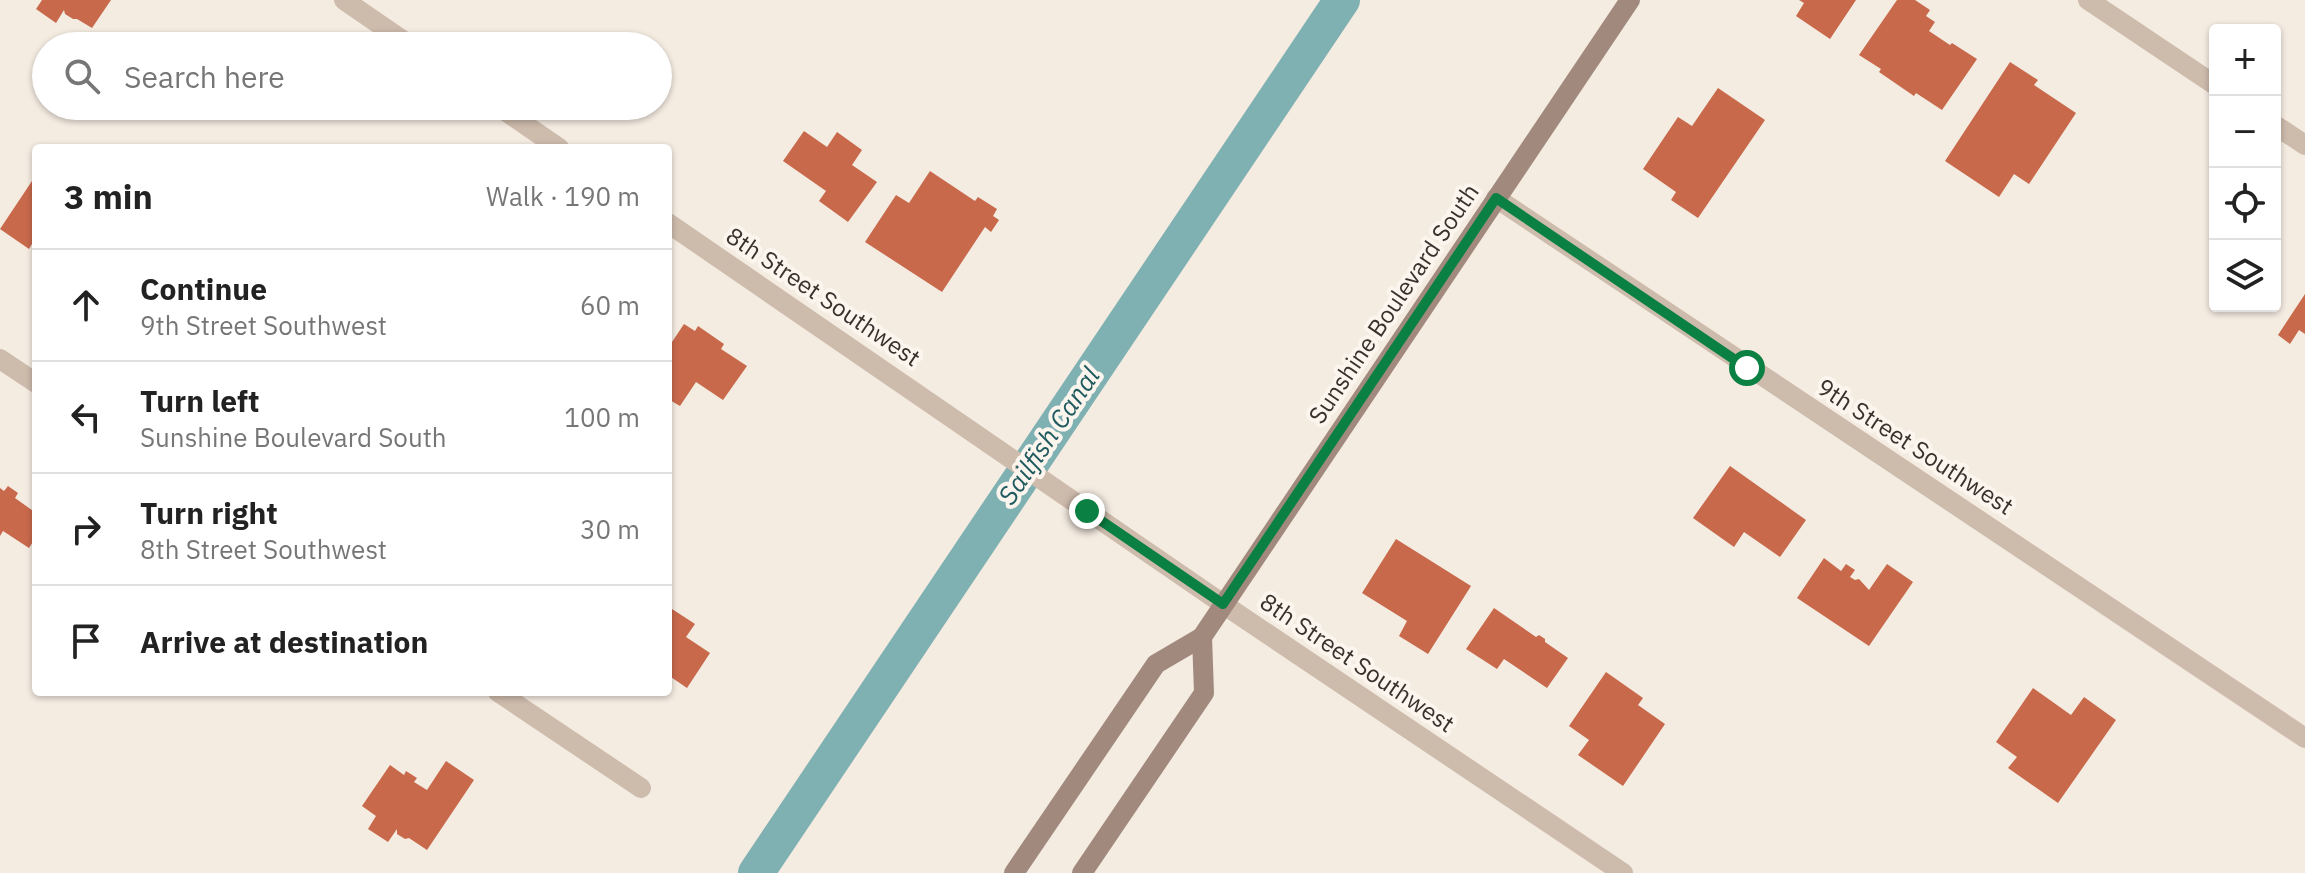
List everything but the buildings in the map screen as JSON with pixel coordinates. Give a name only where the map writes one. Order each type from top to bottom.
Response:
[{"type":"street","points":[[344,0],[391,32]]},
{"type":"street","name":"Sunshine Boulevard South","points":[[1014,873],[1156,664],[1202,637],[1630,0]]},
{"type":"street","points":[[2088,0],[2209,81]]},
{"type":"street","points":[[518,120],[553,144]]},
{"type":"street","points":[[2281,129],[2305,145]]},
{"type":"street","name":"9th Street Southwest","points":[[1496,198],[2305,738]]},
{"type":"street","name":"8th Street Southwest","points":[[672,226],[1223,604],[1623,873]]},
{"type":"street","points":[[0,359],[32,380]]},
{"type":"street","points":[[1082,873],[1204,693],[1202,637]]},
{"type":"street","points":[[504,696],[641,788]]},
{"type":"waterway","name":"Sailfish Canal","points":[[756,873],[1342,0]]},
{"type":"route","points":[[1087,511],[1223,604],[1496,198],[1747,368]]}]
